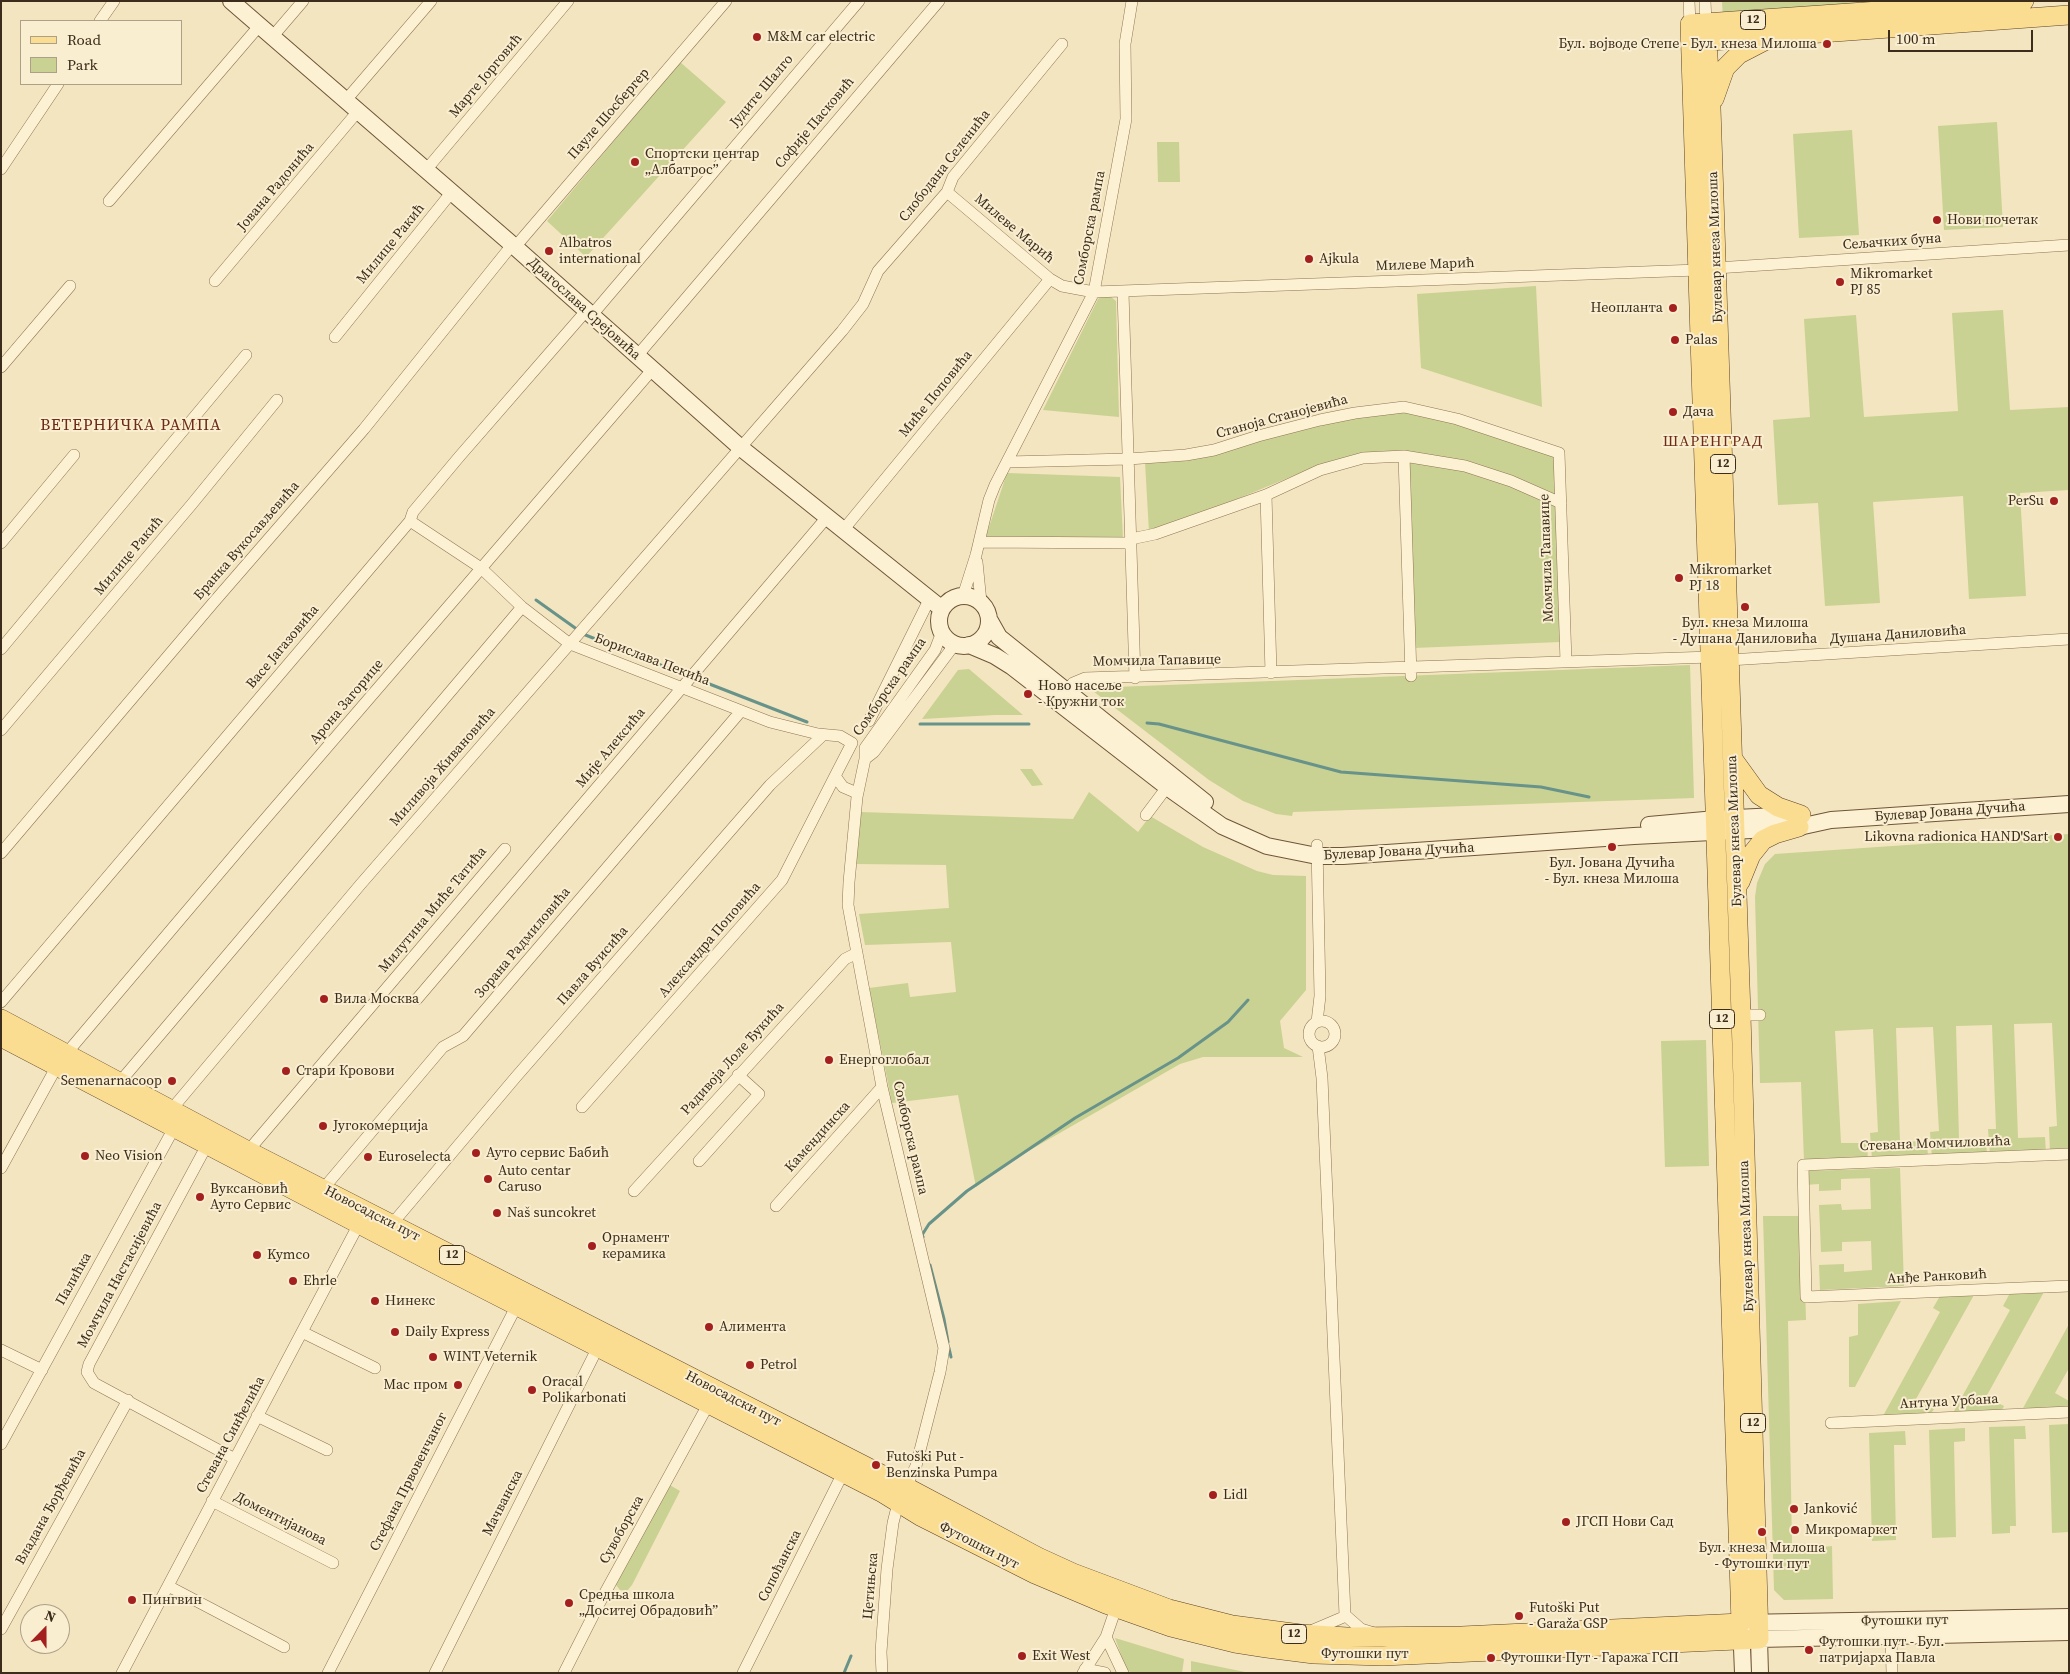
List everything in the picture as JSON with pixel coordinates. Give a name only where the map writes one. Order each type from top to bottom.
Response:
[{"type":"main road","name":"12","points":[[1699,33],[1864,7],[2024,1]]},
{"type":"main road","name":"12","points":[[1711,108],[1725,68],[1739,54],[1774,36],[2069,15]]},
{"type":"main road","points":[[1699,33],[1774,36]]},
{"type":"main road","name":"Булевар кнеза Милоша","points":[[1699,33],[1711,108],[1707,269]]},
{"type":"main road","name":"Булевар кнеза Милоша","points":[[1699,33],[1726,825],[1750,1632]]},
{"type":"main road","name":"Булевар кнеза Милоша","points":[[1720,658],[1733,759],[1726,825],[1737,890],[1751,1015],[1738,1222]]},
{"type":"main road","points":[[1733,759],[1759,795],[1800,821]]},
{"type":"main road","points":[[1737,890],[1750,855],[1763,840],[1800,821]]},
{"type":"main road","name":"Новосадски пут","points":[[1,1019],[61,1060],[173,1119],[248,1151],[323,1189],[362,1218],[392,1224],[902,1495]]},
{"type":"main road","name":"Новосадски пут","points":[[1,1037],[119,1083],[173,1119],[207,1145],[362,1218],[517,1305],[843,1473],[881,1492],[902,1495]]},
{"type":"main road","name":"Футошки пут","points":[[902,1495],[1035,1574],[1116,1608],[1190,1633],[1243,1644],[1314,1654],[1383,1656],[1750,1632]]},
{"type":"main road","name":"Футошки пут","points":[[902,1495],[1073,1573],[1122,1593],[1169,1609],[1232,1625],[1300,1634],[1347,1637],[1712,1625],[1750,1632]]},
{"type":"street","points":[[101,20],[114,1]]},
{"type":"street","name":"Драгослава Срејовића","points":[[231,1],[359,110],[741,448],[942,608]]},
{"type":"street","points":[[273,36],[303,1]]},
{"type":"street","points":[[346,100],[431,1]]},
{"type":"street","name":"Марте Јорговић","points":[[426,170],[568,1]]},
{"type":"street","name":"Пауле Шосбергер","points":[[514,246],[726,1]]},
{"type":"street","name":"Јудите Шалго","points":[[588,313],[859,1]]},
{"type":"street","name":"Софије Пасковић","points":[[637,356],[939,1]]},
{"type":"street","name":"Сомборска рампа","points":[[963,596],[976,555],[989,500],[1094,292],[1126,119],[1125,44],[1132,1]]},
{"type":"street","points":[[1689,1],[1699,33]]},
{"type":"street","points":[[1699,33],[1705,1]]},
{"type":"street","points":[[108,201],[260,25]]},
{"type":"street","name":"Слободана Селенића","points":[[741,448],[842,331],[863,304],[878,271],[947,192],[954,177],[1062,44]]},
{"type":"street","points":[[1,169],[57,85]]},
{"type":"street","name":"Јована Радонића","points":[[216,281],[359,110]]},
{"type":"street","name":"Милеве Марић","points":[[947,192],[1050,279],[1068,287],[1094,292],[1707,269]]},
{"type":"street","name":"Милице Ракић","points":[[335,337],[451,193]]},
{"type":"street","name":"Сељачких буна","points":[[1707,269],[2069,245]]},
{"type":"street","name":"Бранка Вукосављевића","points":[[1,853],[364,429],[514,246]]},
{"type":"street","name":"Миће Поповића","points":[[844,529],[1050,279]]},
{"type":"street","points":[[1,367],[70,286]]},
{"type":"street","points":[[1123,292],[1135,678]]},
{"type":"street","name":"Васе Јагазовића","points":[[1,1002],[410,520],[413,512],[454,463],[588,313]]},
{"type":"street","points":[[1,649],[246,355]]},
{"type":"street","name":"Арона Загорице","points":[[1,1168],[61,1060],[652,370]]},
{"type":"street","name":"Милице Ракић","points":[[1,730],[277,400]]},
{"type":"street","name":"Станоја Станојевића","points":[[1007,462],[1168,457],[1214,450],[1320,420],[1355,413],[1404,407],[1457,419],[1559,453]]},
{"type":"street","name":"Миливоја Живановића","points":[[173,1119],[360,885],[741,448]]},
{"type":"street","name":"Момчила Тапавице","points":[[1559,453],[1566,662]]},
{"type":"street","points":[[1,543],[74,455]]},
{"type":"street","points":[[1404,456],[1411,672]]},
{"type":"street","points":[[979,542],[1131,541],[1266,494],[1320,470],[1362,458],[1404,456],[1465,466],[1511,481],[1561,503]]},
{"type":"street","points":[[1266,494],[1270,673]]},
{"type":"street","name":"Мије Алексића","points":[[417,999],[828,516]]},
{"type":"street","name":"Борислава Пекића","points":[[410,520],[481,568],[522,607],[577,635],[690,680],[741,711],[770,722],[823,735],[840,736],[852,743],[835,776]]},
{"type":"street","name":"Сомборска рампа","points":[[976,555],[981,602]]},
{"type":"street","points":[[970,596],[981,602],[989,614],[990,621],[986,634],[975,643],[962,644],[942,632],[940,616],[942,608],[955,598],[970,596]]},
{"type":"street","name":"Сомборска рампа","points":[[869,721],[930,598]]},
{"type":"street","points":[[119,1083],[522,607]]},
{"type":"street","name":"Булевар Јована Дучића","points":[[990,621],[999,637],[1046,675],[1076,689],[1194,794],[1229,818],[1262,833],[1304,844],[1317,850]]},
{"type":"street","name":"Сомборска рампа","points":[[902,1495],[916,1466],[940,1372],[944,1348],[882,1087],[848,905],[858,793],[865,759],[865,748],[935,650],[942,632]]},
{"type":"street","name":"Душана Даниловића","points":[[1720,658],[2069,639]]},
{"type":"street","name":"Сомборска рампа","points":[[865,759],[874,752],[962,644]]},
{"type":"street","name":"Булевар Јована Дучића","points":[[962,644],[995,656],[1011,666],[1167,788],[1216,822],[1249,839],[1281,850],[1317,850],[1344,845],[1477,837],[1831,820],[2069,804]]},
{"type":"street","name":"Момчила Тапавице","points":[[1076,689],[1085,678],[1270,673],[1411,672],[1566,662],[1720,658]]},
{"type":"street","name":"Зорана Радмиловића","points":[[323,1189],[443,1047],[463,1036],[741,711]]},
{"type":"street","name":"Павла Вуисића","points":[[392,1224],[515,1078],[770,785],[823,735]]},
{"type":"street","points":[[835,776],[843,787],[858,793]]},
{"type":"street","name":"Александра Поповића","points":[[582,1107],[782,880],[835,776]]},
{"type":"street","points":[[1146,815],[1167,788]]},
{"type":"street","name":"Милутина Миће Татића","points":[[248,1151],[505,849]]},
{"type":"street","points":[[1317,850],[1320,996],[1324,1007],[1321,1022],[1310,1029],[1310,1036],[1322,1046]]},
{"type":"street","name":"Радивоја Лоле Ђукића","points":[[634,1190],[845,959],[857,953]]},
{"type":"street","points":[[1321,1022],[1331,1025],[1335,1032],[1333,1040],[1322,1046]]},
{"type":"street","points":[[1322,1046],[1346,1616],[1361,1629],[1385,1637]]},
{"type":"street","points":[[699,1161],[759,1094],[738,1075]]},
{"type":"street","name":"Камендинска","points":[[776,1206],[882,1087]]},
{"type":"street","name":"Палићка","points":[[1,1444],[42,1370],[173,1119]]},
{"type":"street","name":"Момчила Настасијевића","points":[[207,1145],[87,1368],[89,1377],[94,1383],[235,1459]]},
{"type":"street","name":"Стевана Момчиловића","points":[[1806,1297],[1803,1165],[2069,1154]]},
{"type":"street","name":"Стевана Синђелића","points":[[124,1672],[362,1218]]},
{"type":"street","name":"Анђе Ранковић","points":[[1806,1297],[2069,1286]]},
{"type":"street","name":"Стефана Првовенчаног","points":[[328,1673],[517,1305]]},
{"type":"street","points":[[302,1332],[374,1368]]},
{"type":"street","name":"Мачванска","points":[[435,1673],[598,1347]]},
{"type":"street","points":[[1,1350],[42,1370]]},
{"type":"street","name":"Владана Ђорђевића","points":[[1,1629],[128,1400]]},
{"type":"street","name":"Сувоборска","points":[[564,1673],[600,1602],[708,1403]]},
{"type":"street","name":"Антуна Урбана","points":[[1831,1423],[2069,1412]]},
{"type":"street","points":[[257,1416],[327,1450]]},
{"type":"street","name":"Сопоћанска","points":[[743,1673],[843,1473]]},
{"type":"street","name":"Цетињска","points":[[882,1673],[881,1652],[887,1569],[902,1495]]},
{"type":"street","name":"Доментијанова","points":[[212,1501],[333,1563]]},
{"type":"street","points":[[168,1586],[284,1647]]},
{"type":"street","points":[[1105,1673],[1084,1671],[1106,1637],[1116,1608]]},
{"type":"street","points":[[1300,1634],[1326,1626],[1346,1616]]},
{"type":"street","name":"Футошки пут","points":[[1750,1632],[2069,1617]]},
{"type":"street","points":[[1743,1673],[1750,1632]]},
{"type":"street","points":[[1750,1632],[1760,1673]]},
{"type":"street","name":"Футошки пут","points":[[1750,1632],[1891,1636],[2069,1632]]},
{"type":"street","points":[[1891,1636],[1892,1673]]},
{"type":"street","points":[[1106,1637],[1123,1673]]},
{"type":"green space","points":[[1722,1],[1859,1],[1859,3],[1723,20]]},
{"type":"green space","name":"Спортски центар „Албатрос”","points":[[680,62],[726,102],[586,257],[547,221]]},
{"type":"green space","points":[[1997,122],[2003,227],[1944,230],[1938,126]]},
{"type":"green space","points":[[1852,130],[1859,235],[1799,238],[1793,134]]},
{"type":"green space","points":[[1157,142],[1179,142],[1180,182],[1158,182]]},
{"type":"green space","points":[[1536,286],[1542,407],[1421,368],[1417,294]]},
{"type":"green space","points":[[1101,297],[1111,297],[1116,301],[1119,417],[1043,410],[1098,299]]},
{"type":"green space","points":[[2003,310],[2010,410],[2069,407],[2069,490],[2020,493],[2026,596],[1969,599],[1963,496],[1873,502],[1880,603],[1825,606],[1818,503],[1778,505],[1773,420],[1810,417],[1804,319],[1856,315],[1864,417],[1958,411],[1952,313]]},
{"type":"green space","points":[[1401,411],[1454,423],[1556,457],[1557,498],[1466,462],[1407,452],[1317,466],[1203,513],[1149,532],[1145,462],[1323,422]]},
{"type":"green space","points":[[1408,460],[1465,470],[1510,485],[1557,506],[1560,642],[1414,648]]},
{"type":"green space","points":[[1007,473],[1120,477],[1123,539],[985,539]]},
{"type":"green space","points":[[1690,665],[1694,798],[1293,812],[1292,816],[1276,814],[1243,801],[1209,780],[1089,688]]},
{"type":"green space","points":[[969,669],[1023,715],[922,719],[958,670]]},
{"type":"green space","points":[[1020,769],[1032,769],[1043,785],[1032,786]]},
{"type":"green space","points":[[1089,792],[1138,832],[1150,816],[1203,847],[1257,871],[1273,875],[1306,876],[1306,990],[1280,1021],[1284,1048],[1303,1057],[1203,1057],[1180,1064],[1004,1165],[976,1187],[958,1095],[892,1103],[869,988],[908,983],[910,997],[956,992],[951,942],[865,945],[859,914],[949,908],[946,865],[856,864],[860,812],[1073,819]]},
{"type":"green space","points":[[2069,834],[2069,1152],[2050,1152],[2049,1127],[2057,1126],[2052,1023],[2014,1024],[2018,1138],[2045,1137],[2046,1153],[1990,1155],[1988,1129],[1996,1129],[1992,1025],[1956,1026],[1959,1139],[1986,1139],[1987,1155],[1932,1158],[1930,1132],[1939,1131],[1933,1027],[1896,1028],[1900,1142],[1927,1141],[1928,1157],[1872,1159],[1870,1133],[1878,1132],[1873,1029],[1835,1031],[1841,1143],[1867,1143],[1868,1160],[1804,1161],[1801,1082],[1760,1083],[1755,897],[1757,883],[1765,864],[1775,854]]},
{"type":"green space","points":[[1706,1040],[1709,1166],[1665,1167],[1661,1041]]},
{"type":"green space","points":[[1900,1168],[1904,1286],[1820,1290],[1819,1265],[1844,1264],[1844,1272],[1872,1270],[1871,1241],[1842,1242],[1842,1251],[1821,1252],[1819,1205],[1841,1204],[1842,1210],[1871,1209],[1870,1178],[1841,1179],[1841,1190],[1819,1191],[1819,1184],[1805,1185],[1805,1171]]},
{"type":"green space","points":[[1763,1216],[1803,1216],[1806,1320],[1788,1321],[1792,1544],[1822,1543],[1823,1547],[1832,1546],[1833,1599],[1784,1600],[1774,1590]]},
{"type":"green space","points":[[2044,1292],[1986,1397],[2004,1406],[2001,1412],[1953,1413],[2010,1310],[2003,1306],[2010,1293]]},
{"type":"green space","points":[[1974,1295],[1916,1399],[1934,1409],[1930,1415],[1883,1416],[1940,1312],[1933,1308],[1940,1296]]},
{"type":"green space","points":[[1901,1301],[1855,1387],[1849,1387],[1849,1337],[1858,1335],[1858,1304]]},
{"type":"green space","points":[[2069,1324],[2069,1368],[2055,1393],[2069,1401],[2069,1409],[2022,1410]]},
{"type":"green space","points":[[2069,1424],[2069,1532],[2052,1533],[2049,1425]]},
{"type":"green space","points":[[2025,1426],[2026,1439],[2014,1439],[2016,1526],[2010,1526],[2010,1533],[1992,1534],[1989,1427]]},
{"type":"green space","points":[[1965,1428],[1965,1441],[1954,1442],[1956,1537],[1932,1538],[1929,1430]]},
{"type":"green space","points":[[1905,1431],[1906,1445],[1894,1445],[1896,1540],[1872,1541],[1869,1433]]},
{"type":"green space","points":[[668,1484],[680,1491],[632,1585],[627,1591],[620,1590],[616,1585],[616,1580]]},
{"type":"green space","points":[[1115,1638],[1184,1659],[1182,1673],[1132,1673],[1126,1669]]},
{"type":"green space","points":[[1191,1661],[1250,1673],[1191,1673]]},
{"type":"waterway","points":[[536,600],[578,630]]},
{"type":"waterway","points":[[583,634],[688,676]]},
{"type":"waterway","points":[[694,678],[807,722]]},
{"type":"waterway","points":[[1147,723],[1159,724],[1341,772],[1541,787],[1589,797]]},
{"type":"waterway","points":[[920,724],[1029,724]]},
{"type":"waterway","points":[[923,1237],[922,1235],[929,1224],[967,1191],[1075,1118],[1178,1058],[1228,1022],[1248,1000]]},
{"type":"waterway","points":[[930,1265],[948,1342]]},
{"type":"waterway","points":[[949,1348],[951,1357]]},
{"type":"waterway","points":[[844,1673],[851,1656]]},
{"type":"place","name":"M&M car electric","points":[[757,37]]},
{"type":"place","name":"Бул. војводе Степе - Бул. кнеза Милоша","points":[[1827,44]]},
{"type":"place","name":"Спортски центар „Албатрос”","points":[[635,162]]},
{"type":"place","name":"Нови почетак","points":[[1937,220]]},
{"type":"place","name":"Albatros international","points":[[549,251]]},
{"type":"place","name":"Ajkula","points":[[1309,259]]},
{"type":"place","name":"Mikromarket PJ 85","points":[[1840,282]]},
{"type":"place","name":"Неопланта","points":[[1673,308]]},
{"type":"place","name":"Palas","points":[[1675,340]]},
{"type":"place","name":"Дача","points":[[1673,412]]},
{"type":"place","name":"PerSu","points":[[2054,501]]},
{"type":"place","name":"Mikromarket PJ 18","points":[[1679,578]]},
{"type":"place","name":"Бул. кнеза Милоша - Душана Даниловића","points":[[1745,607]]},
{"type":"place","name":"Ново насеље - Кружни ток","points":[[1028,694]]},
{"type":"place","name":"Likovna radionica HAND'Sart","points":[[2058,837]]},
{"type":"place","name":"Бул. Јована Дучића - Бул. кнеза Милоша","points":[[1612,847]]},
{"type":"place","name":"Вила Москва","points":[[324,999]]},
{"type":"place","name":"Енергоглобал","points":[[829,1060]]},
{"type":"place","name":"Стари Кровови","points":[[286,1071]]},
{"type":"place","name":"Semenarnacoop","points":[[172,1081]]},
{"type":"place","name":"Југокомерција","points":[[323,1126]]},
{"type":"place","name":"Ауто сервис Бабић","points":[[476,1153]]},
{"type":"place","name":"Neo Vision","points":[[85,1156]]},
{"type":"place","name":"Euroselecta","points":[[368,1157]]},
{"type":"place","name":"Auto centar Caruso","points":[[488,1179]]},
{"type":"place","name":"Вуксановић Ауто Сервис","points":[[200,1197]]},
{"type":"place","name":"Naš suncokret","points":[[497,1213]]},
{"type":"place","name":"Орнамент керамика","points":[[592,1246]]},
{"type":"place","name":"Kymco","points":[[257,1255]]},
{"type":"place","name":"Ehrle","points":[[293,1281]]},
{"type":"place","name":"Нинекс","points":[[375,1301]]},
{"type":"place","name":"Алимента","points":[[709,1327]]},
{"type":"place","name":"Daily Express","points":[[395,1332]]},
{"type":"place","name":"WINT Veternik","points":[[433,1357]]},
{"type":"place","name":"Petrol","points":[[750,1365]]},
{"type":"place","name":"Мас пром","points":[[458,1385]]},
{"type":"place","name":"Oracal Polikarbonati","points":[[532,1390]]},
{"type":"place","name":"Futoški Put - Benzinska Pumpa","points":[[876,1465]]},
{"type":"place","name":"Lidl","points":[[1213,1495]]},
{"type":"place","name":"Janković","points":[[1794,1509]]},
{"type":"place","name":"ЈГСП Нови Сад","points":[[1566,1522]]},
{"type":"place","name":"Микромаркет","points":[[1795,1530]]},
{"type":"place","name":"Бул. кнеза Милоша - Футошки пут","points":[[1762,1532]]},
{"type":"place","name":"Пингвин","points":[[132,1600]]},
{"type":"place","name":"Средња школа „Доситеј Обрадовић”","points":[[569,1603]]},
{"type":"place","name":"Futoški Put - Garaža GSP","points":[[1519,1616]]},
{"type":"place","name":"Футошки пут - Бул. патријарха Павла","points":[[1809,1650]]},
{"type":"place","name":"Exit West","points":[[1022,1656]]},
{"type":"place","name":"Футошки Пут - Гаража ГСП","points":[[1491,1658]]},
{"type":"district","name":"ВЕТЕРНИЧКА РАМПА","points":[[131,426]]},
{"type":"district","name":"ШАРЕНГРАД","points":[[1713,442]]}]
